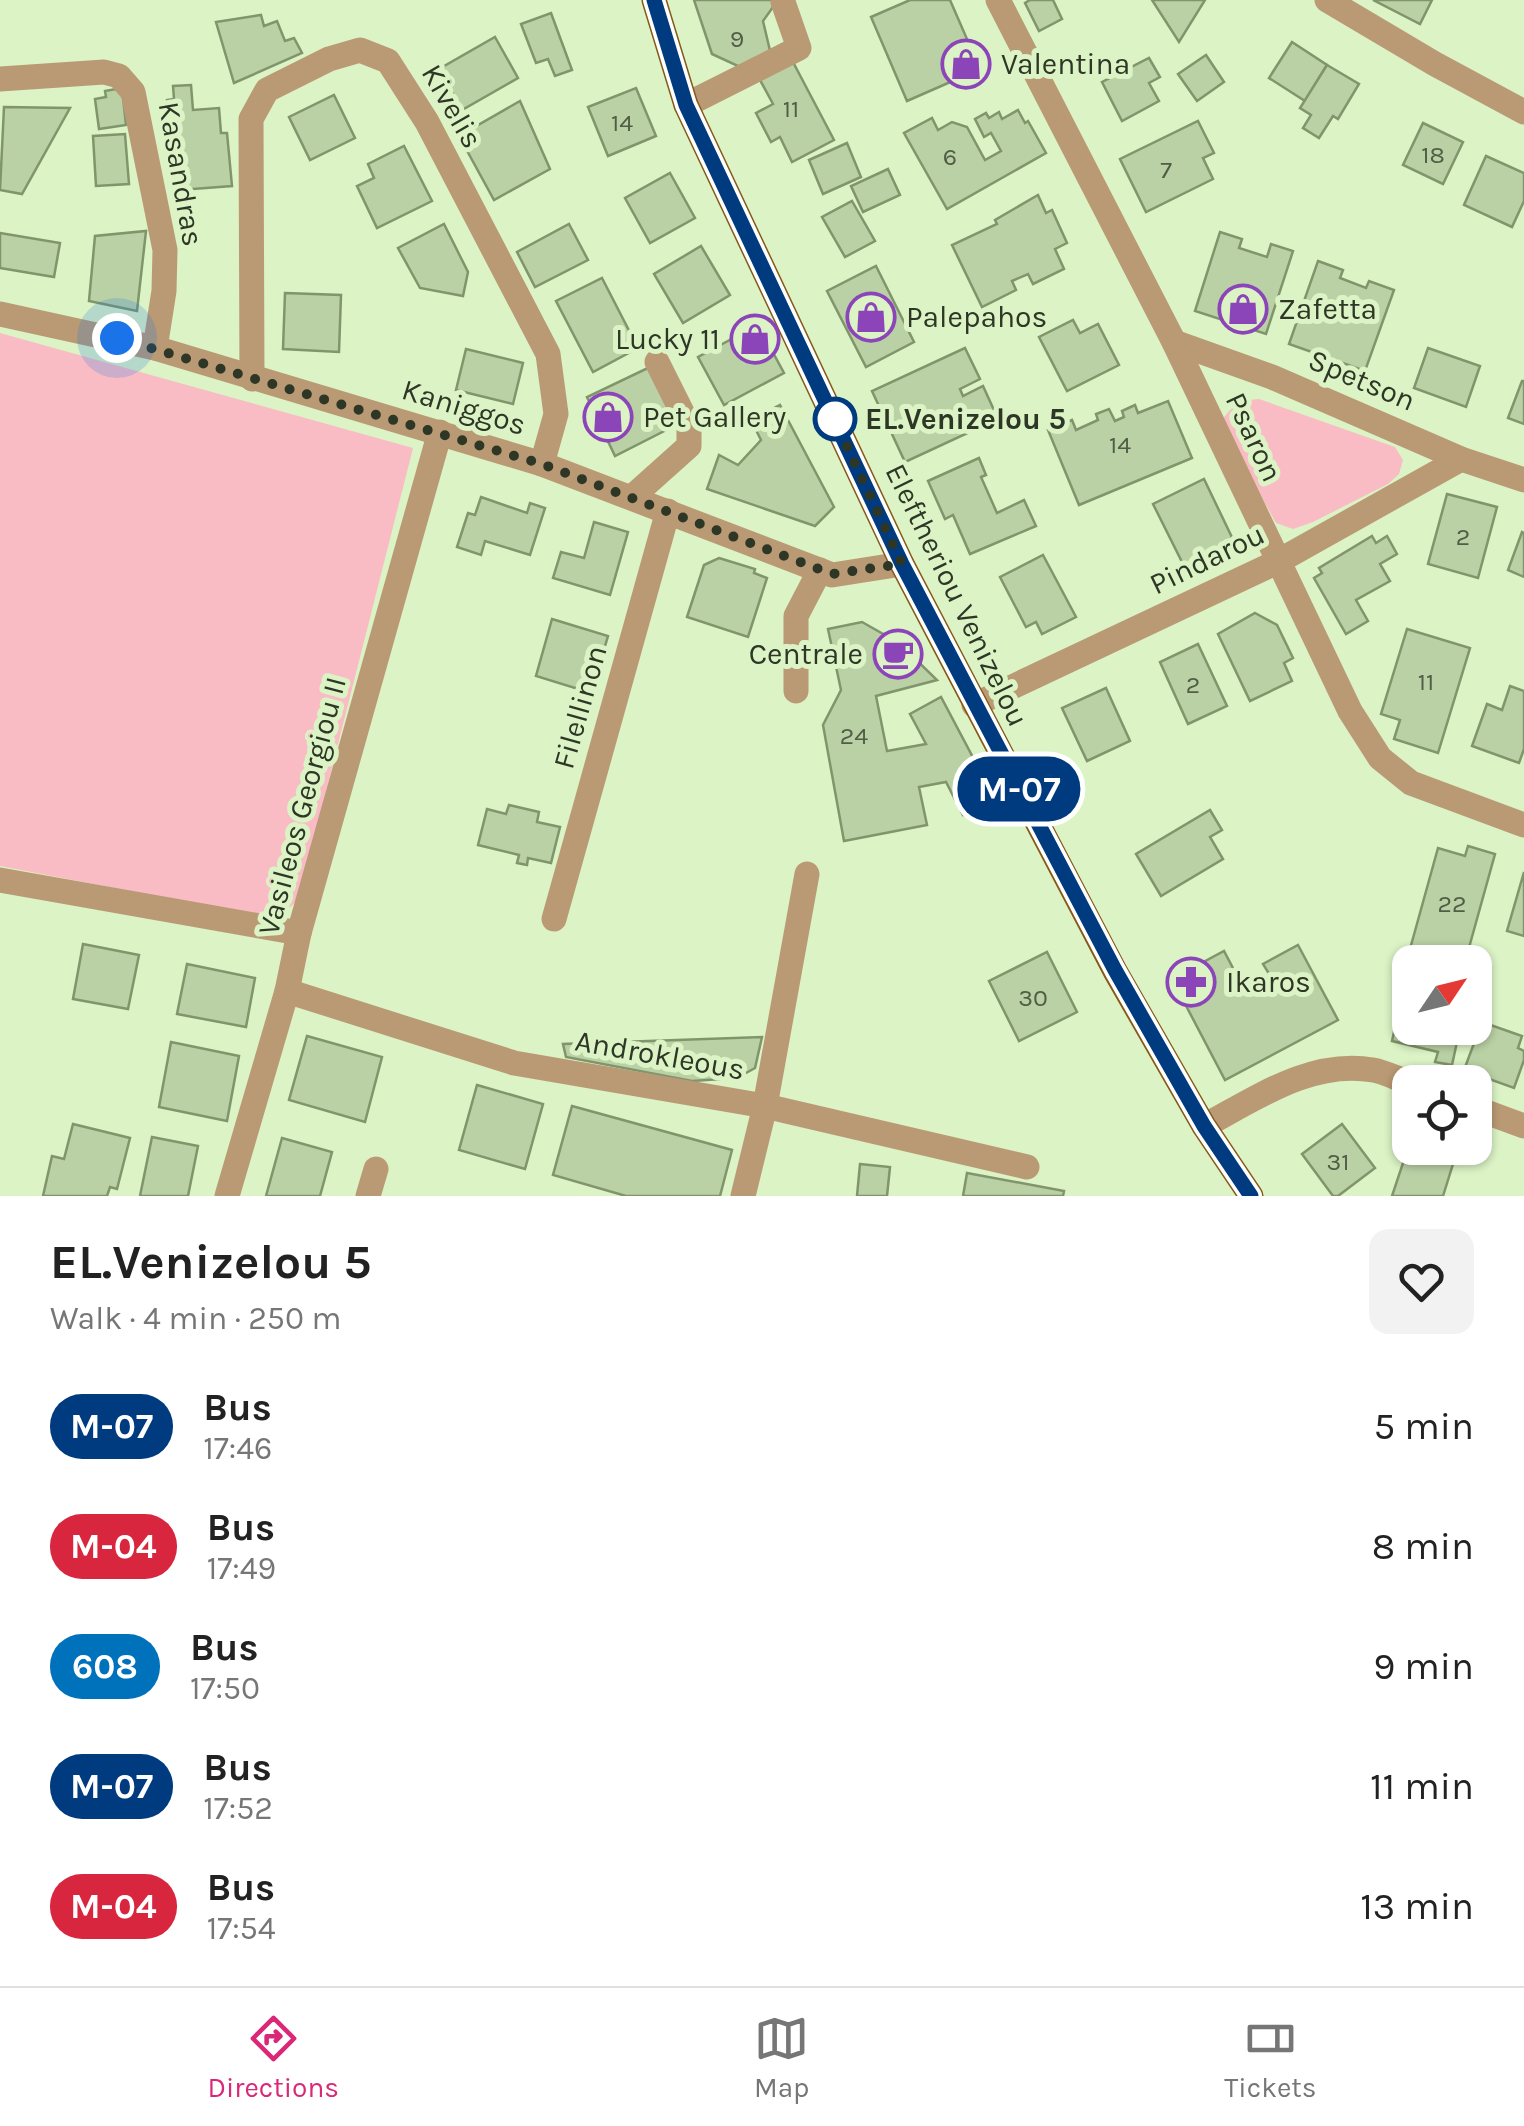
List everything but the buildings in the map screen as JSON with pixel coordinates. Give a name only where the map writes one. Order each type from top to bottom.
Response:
[{"type":"main road","name":"Eleftheriou Venizelou","points":[[654,0],[686,105],[902,564],[1115,970],[1204,1126],[1251,1196]]},
{"type":"street","name":"Psaron","points":[[998,0],[1174,342],[1350,711],[1380,758],[1411,784],[1524,825]]},
{"type":"street","points":[[1327,0],[1524,112]]},
{"type":"street","points":[[686,105],[799,48],[783,2]]},
{"type":"street","name":"Kivelis","points":[[252,378],[251,119],[267,90],[329,60],[360,50],[388,61],[427,122],[548,354],[556,414],[542,464]]},
{"type":"street","name":"Kasandras","points":[[0,79],[104,72],[118,76],[133,92],[164,250],[164,292],[155,348]]},
{"type":"street","name":"Kaniggos","points":[[0,314],[155,348],[440,432],[542,464],[832,574],[902,564]]},
{"type":"street","name":"Spetson","points":[[1174,342],[1272,377],[1461,459],[1524,480]]},
{"type":"street","points":[[632,498],[689,446],[688,426],[657,362]]},
{"type":"street","name":"Vasileos Georgiou II","points":[[226,1196],[287,991],[299,933],[440,432]]},
{"type":"street","name":"Pindarou","points":[[974,705],[1277,562],[1461,459]]},
{"type":"street","name":"Filellinon","points":[[554,919],[668,511]]},
{"type":"street","points":[[796,691],[796,616],[820,570]]},
{"type":"street","points":[[743,1196],[765,1106],[807,874]]},
{"type":"street","points":[[0,880],[299,933]]},
{"type":"street","name":"Androkleous","points":[[287,991],[514,1062],[765,1106],[1027,1167]]},
{"type":"street","points":[[1204,1126],[1291,1080],[1328,1070],[1373,1070],[1392,1077]]},
{"type":"street","points":[[1492,1114],[1524,1126]]},
{"type":"street","points":[[368,1196],[376,1169]]},
{"type":"shaded area","points":[[0,333],[413,448],[299,898],[285,911],[255,915],[0,866]]},
{"type":"shaded area","points":[[1259,399],[1395,447],[1403,460],[1399,474],[1388,484],[1313,522],[1293,529],[1276,523],[1225,431],[1224,417],[1232,409]]},
{"type":"bus line","name":"M-07","points":[[654,0],[686,105],[902,564],[1115,970],[1204,1126],[1251,1196]]},
{"type":"place","name":"Valentina","points":[[966,64]]},
{"type":"place","name":"Zafetta","points":[[1243,309]]},
{"type":"place","name":"Palepahos","points":[[871,317]]},
{"type":"place","name":"Lucky 11","points":[[755,339]]},
{"type":"place","name":"Pet Gallery","points":[[608,417]]},
{"type":"place","name":"EL.Venizelou 5","points":[[835,419]]},
{"type":"place","name":"Centrale","points":[[898,654]]},
{"type":"place","name":"Ikaros","points":[[1191,982]]},
{"type":"route","points":[[117,338],[542,464],[832,574],[902,564],[828,406],[835,419]]}]
